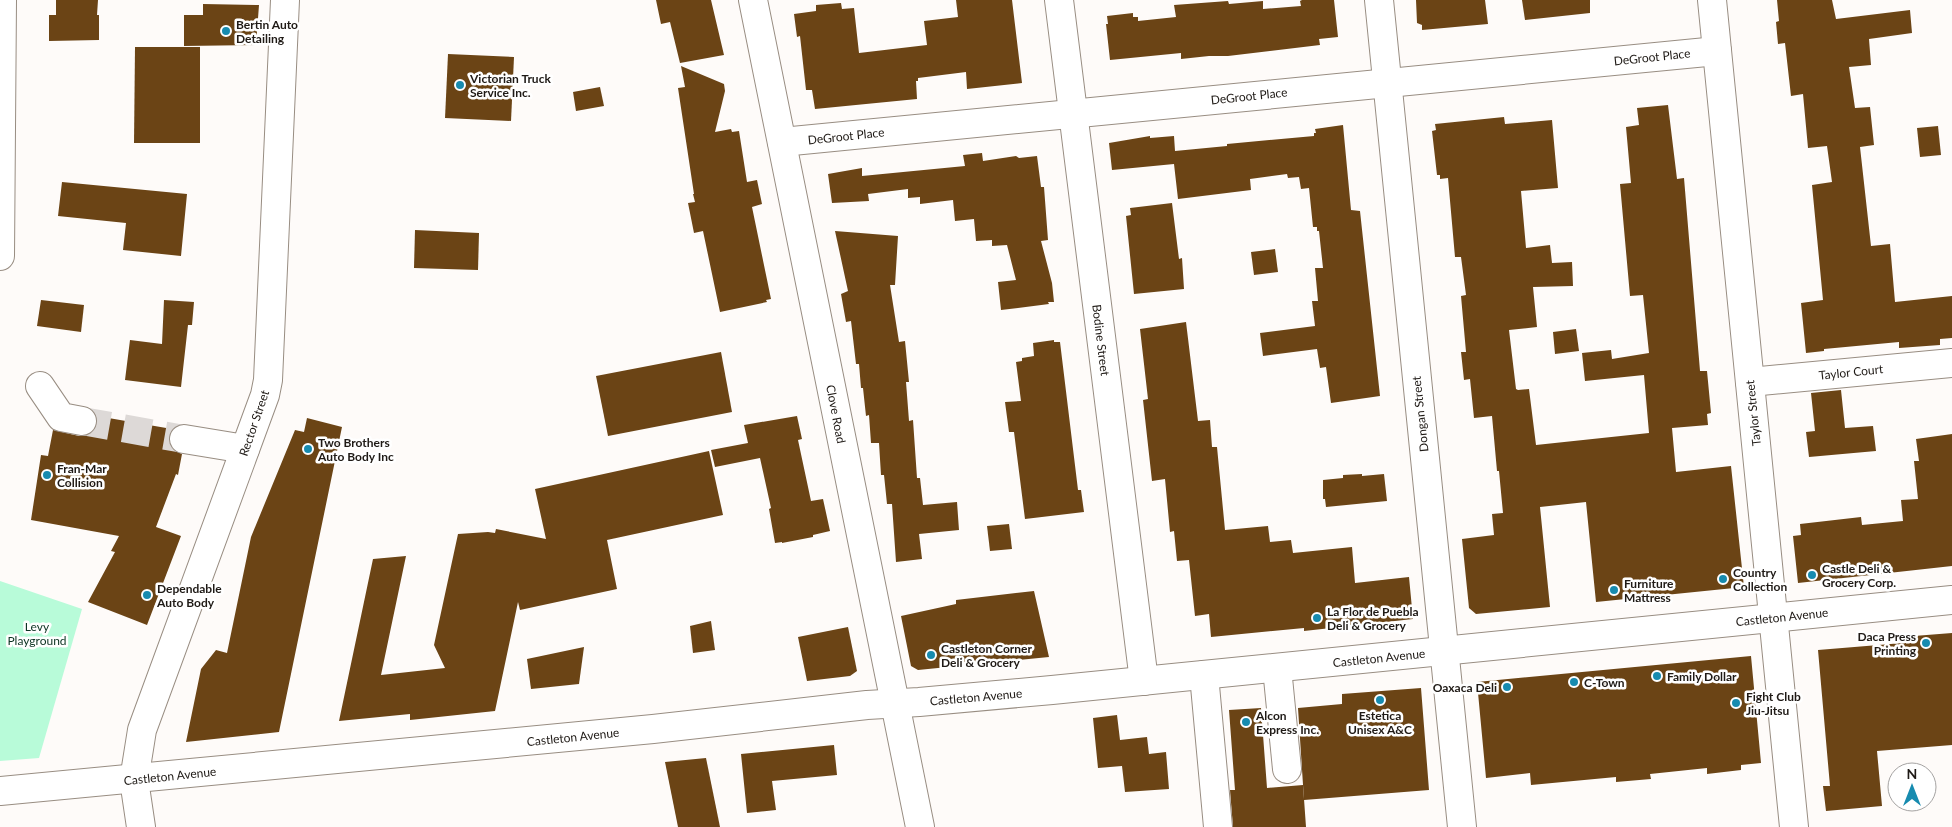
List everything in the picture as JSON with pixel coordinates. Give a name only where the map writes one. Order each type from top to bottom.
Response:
[{"type":"street","name":"Rector Street","points":[[141,827],[134,780],[142,730],[265,395],[268,380],[285,0]]},
{"type":"street","name":"Clove Road","points":[[753,0],[920,827]]},
{"type":"street","name":"Bodine Street","points":[[1059,0],[1144,681]]},
{"type":"street","name":"Dongan Street","points":[[1379,0],[1462,827]]},
{"type":"street","name":"Taylor Street","points":[[1712,0],[1794,827]]},
{"type":"street","points":[[0,256],[1,8]]},
{"type":"street","name":"DeGroot Place","points":[[782,142],[1717,51]]},
{"type":"street","name":"Taylor Court","points":[[1750,382],[1952,363]]},
{"type":"street","points":[[40,386],[61,417],[82,420]]},
{"type":"street","points":[[184,438],[245,449]]},
{"type":"street","name":"Castleton Avenue","points":[[0,791],[134,780],[895,703],[1144,681],[1952,600]]},
{"type":"street","points":[[1277,668],[1287,769]]},
{"type":"street","points":[[1204,675],[1218,827]]},
{"type":"green space","name":"Levy Playground","points":[[0,581],[82,609],[39,758],[0,761]]},
{"type":"building","points":[[56,0],[98,0],[99,40],[49,41],[49,15],[56,15]]},
{"type":"building","points":[[656,0],[711,0],[724,55],[680,63],[670,22],[661,24]]},
{"type":"building","points":[[956,0],[1012,0],[1022,83],[967,89],[966,72],[918,78],[918,81],[916,81],[917,99],[815,109],[812,90],[806,90],[800,36],[797,37],[794,14],[816,11],[816,5],[841,3],[842,9],[854,8],[859,53],[927,45],[924,21],[958,17]]},
{"type":"building","points":[[1334,0],[1338,37],[1319,39],[1320,45],[1228,56],[1181,59],[1181,53],[1110,60],[1106,24],[1108,24],[1107,16],[1133,13],[1133,17],[1138,17],[1138,21],[1176,17],[1174,5],[1228,1],[1229,4],[1263,1],[1263,9],[1301,6],[1300,1]]},
{"type":"building","points":[[1416,0],[1485,0],[1488,24],[1422,30],[1422,25],[1417,23]]},
{"type":"building","points":[[1522,0],[1590,0],[1590,13],[1525,20]]},
{"type":"building","points":[[1777,0],[1832,0],[1836,19],[1910,10],[1912,33],[1869,39],[1871,65],[1849,67],[1855,108],[1870,107],[1874,145],[1860,147],[1871,246],[1890,244],[1895,302],[1952,296],[1952,338],[1940,339],[1940,345],[1899,348],[1899,342],[1824,349],[1824,351],[1806,353],[1801,303],[1823,300],[1812,185],[1832,182],[1827,146],[1808,148],[1803,94],[1791,96],[1785,43],[1778,44],[1776,22],[1779,21]]},
{"type":"building","points":[[203,4],[259,5],[256,45],[184,46],[184,15],[203,15]]},
{"type":"building","points":[[135,47],[200,47],[200,143],[134,143]]},
{"type":"building","points":[[448,54],[514,57],[511,121],[445,118]]},
{"type":"building","points":[[681,66],[724,84],[725,91],[715,132],[731,129],[732,132],[739,131],[747,182],[757,180],[762,204],[752,207],[771,299],[766,300],[767,302],[720,312],[703,231],[694,233],[688,203],[695,202],[678,88],[685,87]]},
{"type":"building","points":[[600,87],[604,106],[576,111],[573,92]]},
{"type":"building","points":[[1668,105],[1677,179],[1684,178],[1700,371],[1707,371],[1711,413],[1707,414],[1708,425],[1672,428],[1676,472],[1731,466],[1744,587],[1596,602],[1586,502],[1540,507],[1550,607],[1476,614],[1469,608],[1462,539],[1494,535],[1492,514],[1503,513],[1492,416],[1474,418],[1470,379],[1464,380],[1461,352],[1466,352],[1461,296],[1466,295],[1461,257],[1455,257],[1448,178],[1440,179],[1440,175],[1437,175],[1432,131],[1436,130],[1435,124],[1504,117],[1505,124],[1552,120],[1558,188],[1521,191],[1526,248],[1550,245],[1552,263],[1572,262],[1573,286],[1533,287],[1537,327],[1509,330],[1516,389],[1529,389],[1536,445],[1649,433],[1644,375],[1585,381],[1582,353],[1611,350],[1612,359],[1649,353],[1643,295],[1630,296],[1620,184],[1631,183],[1626,127],[1639,125],[1637,108]]},
{"type":"building","points":[[1343,125],[1351,210],[1360,211],[1380,396],[1331,403],[1326,367],[1320,368],[1317,349],[1263,356],[1260,333],[1315,326],[1312,301],[1318,301],[1315,268],[1323,268],[1319,231],[1317,231],[1317,227],[1313,227],[1309,188],[1301,189],[1299,177],[1288,178],[1287,174],[1250,179],[1251,190],[1178,199],[1174,164],[1112,170],[1109,143],[1150,136],[1150,138],[1174,136],[1175,151],[1314,136],[1314,133],[1316,133],[1315,129]]},
{"type":"building","points":[[1938,126],[1941,155],[1920,157],[1917,128]]},
{"type":"building","points":[[982,153],[983,161],[1016,156],[1019,158],[1037,156],[1041,187],[1044,187],[1048,240],[1041,241],[1052,283],[1054,302],[1001,310],[998,282],[1016,280],[1007,245],[992,246],[992,240],[976,241],[974,219],[955,221],[953,200],[920,204],[920,197],[908,198],[908,189],[868,194],[869,201],[832,203],[828,174],[862,168],[862,176],[965,166],[963,155]]},
{"type":"building","points":[[62,182],[187,194],[181,256],[123,250],[126,223],[58,216]]},
{"type":"building","points":[[1172,203],[1179,259],[1182,258],[1184,289],[1134,294],[1126,216],[1131,215],[1130,208]]},
{"type":"building","points":[[415,230],[479,233],[478,270],[414,268]]},
{"type":"building","points":[[835,231],[898,236],[895,285],[890,285],[899,342],[905,341],[909,382],[906,382],[909,421],[913,420],[917,478],[920,478],[923,505],[957,502],[959,530],[919,534],[922,559],[896,562],[892,504],[887,504],[884,475],[881,475],[879,443],[871,443],[869,415],[866,416],[859,364],[856,364],[851,321],[846,322],[841,294],[848,291]]},
{"type":"building","points":[[1275,249],[1278,272],[1254,275],[1251,252]]},
{"type":"building","points":[[41,300],[84,305],[81,332],[37,326]]},
{"type":"building","points":[[164,300],[194,302],[192,325],[188,325],[181,387],[125,380],[130,340],[162,344]]},
{"type":"building","points":[[1186,322],[1198,421],[1210,420],[1212,447],[1217,447],[1225,530],[1268,526],[1270,542],[1291,540],[1293,553],[1352,547],[1355,583],[1409,577],[1413,619],[1304,631],[1304,628],[1211,637],[1209,614],[1195,616],[1189,560],[1177,561],[1174,531],[1170,532],[1165,479],[1152,481],[1143,400],[1148,399],[1140,329]]},
{"type":"building","points":[[1576,329],[1579,351],[1555,354],[1553,332]]},
{"type":"building","points":[[1054,340],[1054,342],[1060,342],[1078,490],[1081,490],[1084,512],[1025,519],[1014,432],[1009,432],[1005,402],[1021,401],[1016,362],[1022,361],[1022,358],[1034,356],[1033,343]]},
{"type":"building","points":[[721,352],[732,412],[608,436],[596,376]]},
{"type":"building","points":[[1841,390],[1845,428],[1873,426],[1876,451],[1809,457],[1806,432],[1815,431],[1811,393]]},
{"type":"building","points":[[97,416],[172,429],[169,437],[170,445],[175,451],[182,454],[178,475],[176,474],[156,527],[181,536],[147,625],[88,602],[115,552],[111,551],[119,536],[31,520],[41,455],[48,456],[53,430],[87,436],[94,431],[97,424]]},
{"type":"building","points":[[797,416],[802,439],[798,440],[811,501],[823,499],[830,531],[813,535],[813,537],[775,543],[769,509],[771,508],[760,458],[715,467],[711,450],[748,443],[744,425]]},
{"type":"building","points":[[307,418],[342,427],[279,732],[186,742],[201,669],[216,650],[227,653],[251,537],[295,430],[304,432]]},
{"type":"building","points":[[1952,434],[1952,566],[1798,583],[1793,536],[1801,535],[1800,524],[1861,517],[1862,525],[1903,521],[1901,500],[1918,499],[1914,461],[1919,461],[1916,439]]},
{"type":"building","points":[[709,451],[723,515],[607,540],[617,589],[520,610],[518,602],[495,711],[410,720],[410,714],[339,721],[373,559],[406,556],[381,675],[445,668],[434,645],[458,534],[495,533],[496,529],[546,539],[535,489]]},
{"type":"building","points":[[1362,474],[1362,476],[1384,474],[1387,501],[1326,507],[1325,499],[1323,499],[1323,480],[1343,478],[1343,475]]},
{"type":"building","points":[[1009,524],[1012,549],[990,551],[987,526]]},
{"type":"building","points":[[1034,591],[1049,657],[918,670],[911,666],[901,616],[956,604],[956,600]]},
{"type":"building","points":[[711,621],[715,650],[693,653],[690,626]]},
{"type":"building","points":[[848,627],[857,671],[850,676],[807,681],[798,637]]},
{"type":"building","points":[[1952,633],[1952,745],[1877,751],[1882,806],[1826,811],[1823,786],[1830,786],[1818,650],[1915,642],[1914,636]]},
{"type":"building","points":[[584,647],[579,684],[531,689],[527,659]]},
{"type":"building","points":[[1751,656],[1761,763],[1741,765],[1741,770],[1707,774],[1707,768],[1650,774],[1651,779],[1616,782],[1616,777],[1531,785],[1530,773],[1486,778],[1477,682]]},
{"type":"building","points":[[1421,688],[1429,790],[1304,800],[1298,708],[1342,704],[1342,694]]},
{"type":"building","points":[[1261,708],[1267,788],[1303,785],[1306,827],[1233,827],[1230,790],[1235,790],[1229,710]]},
{"type":"building","points":[[1117,715],[1120,740],[1147,737],[1149,754],[1166,752],[1169,789],[1125,792],[1122,766],[1098,768],[1093,718]]},
{"type":"building","points":[[834,745],[837,775],[772,781],[776,810],[747,813],[741,754]]},
{"type":"building","points":[[706,758],[720,827],[678,827],[665,762]]},
{"type":"tunnel","points":[[82,421],[184,439]]},
{"type":"place","name":"Bertin Auto Detailing","points":[[226,31]]},
{"type":"place","name":"Victorian Truck Service Inc.","points":[[460,85]]},
{"type":"place","name":"Two Brothers Auto Body Inc","points":[[308,449]]},
{"type":"place","name":"Fran-Mar Collision","points":[[47,475]]},
{"type":"place","name":"Castle Deli & Grocery Corp.","points":[[1812,575]]},
{"type":"place","name":"Country Collection","points":[[1723,579]]},
{"type":"place","name":"Furniture Mattress","points":[[1614,590]]},
{"type":"place","name":"Dependable Auto Body","points":[[147,595]]},
{"type":"place","name":"La Flor de Puebla Deli & Grocery","points":[[1317,618]]},
{"type":"place","name":"Daca Press Printing","points":[[1926,643]]},
{"type":"place","name":"Castleton Corner Deli & Grocery","points":[[931,655]]},
{"type":"place","name":"Family Dollar","points":[[1657,676]]},
{"type":"place","name":"C-Town","points":[[1574,682]]},
{"type":"place","name":"Oaxaca Deli","points":[[1507,687]]},
{"type":"place","name":"Estetica Unisex A&C","points":[[1380,700]]},
{"type":"place","name":"Fight Club Jiu-Jitsu","points":[[1736,703]]},
{"type":"place","name":"Alcon Express Inc.","points":[[1246,722]]}]
